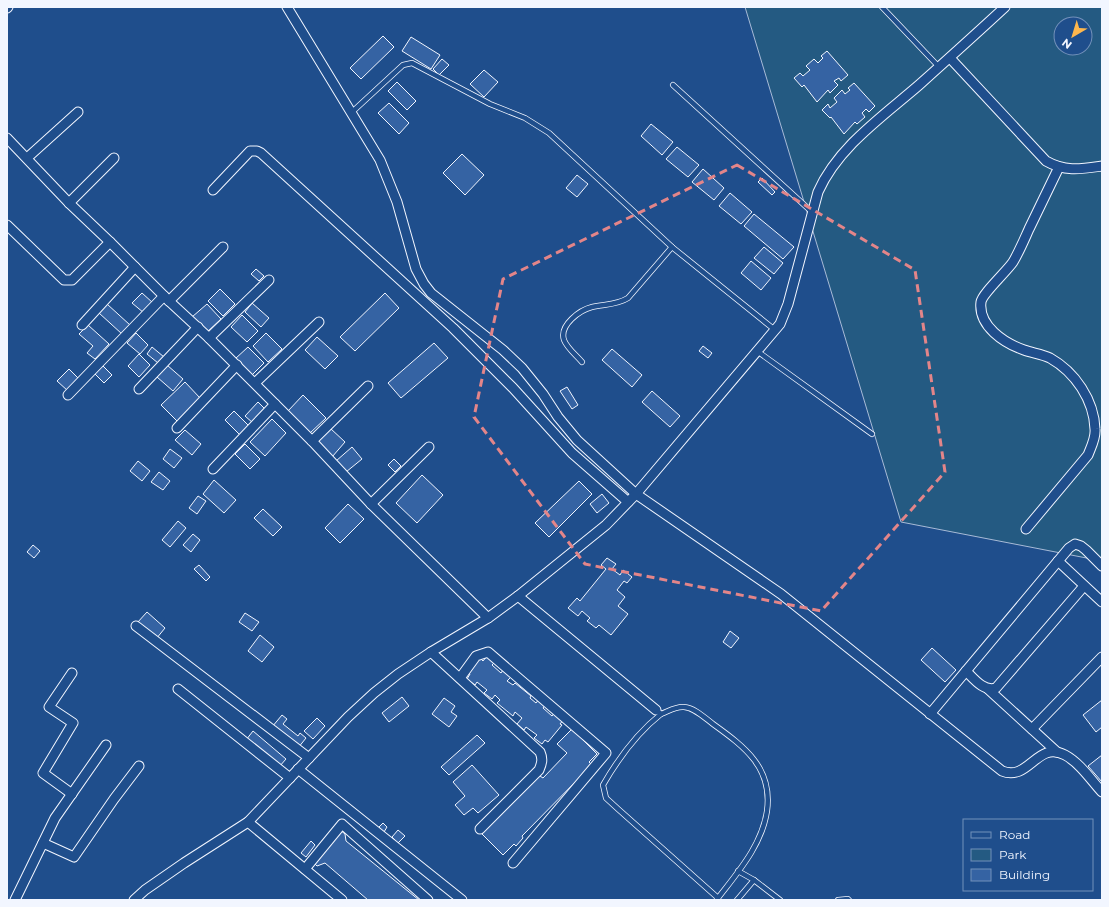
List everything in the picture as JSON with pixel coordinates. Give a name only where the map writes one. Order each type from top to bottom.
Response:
[{"type":"street","points":[[287,7],[380,160],[397,202],[416,269],[424,284],[442,302],[503,350],[522,368],[577,440],[636,494],[781,594],[996,767],[1006,773],[1015,774],[1044,753],[1057,752],[1065,755],[1075,763],[1102,792]]},
{"type":"street","points":[[134,900],[145,890],[184,863],[248,822],[348,717],[374,693],[398,674],[431,652],[488,618],[518,596],[606,525],[636,494],[700,416],[780,324],[788,304],[818,192],[825,177],[850,145],[950,58],[1005,7]]},
{"type":"street","points":[[950,58],[1046,161],[1059,167],[1076,170],[1102,166]]},
{"type":"street","points":[[27,158],[78,112]]},
{"type":"street","points":[[7,138],[69,203],[237,365],[312,441],[371,504],[488,618]]},
{"type":"street","points":[[213,190],[250,151],[257,151],[261,153],[453,328],[508,382],[572,453],[628,502]]},
{"type":"street","points":[[69,203],[114,158]]},
{"type":"street","points":[[1026,529],[1088,455],[1095,430],[1092,409],[1083,390],[1075,379],[1066,371],[1049,358],[1022,349],[1007,342],[995,333],[986,323],[982,314],[981,301],[986,292],[1013,262],[1059,167]]},
{"type":"street","points":[[9,231],[64,280],[72,280],[110,242]]},
{"type":"street","points":[[68,395],[167,298],[223,247]]},
{"type":"street","points":[[82,325],[135,267]]},
{"type":"street","points":[[209,338],[269,280]]},
{"type":"street","points":[[255,383],[319,322]]},
{"type":"street","points":[[139,389],[198,327]]},
{"type":"street","points":[[177,428],[237,365]]},
{"type":"street","points":[[312,441],[368,386]]},
{"type":"street","points":[[213,469],[275,404]]},
{"type":"street","points":[[371,504],[429,447]]},
{"type":"street","points":[[930,714],[1058,561],[1075,544],[1086,550],[1102,566]]},
{"type":"street","points":[[1058,561],[1102,602]]},
{"type":"street","points":[[988,689],[996,688],[1084,586]]},
{"type":"street","points":[[518,596],[658,712]]},
{"type":"street","points":[[136,626],[309,758]]},
{"type":"street","points":[[431,652],[540,752],[542,758],[542,764],[539,770],[480,830]]},
{"type":"street","points":[[460,678],[476,656],[488,652],[606,753],[513,863]]},
{"type":"street","points":[[1032,729],[1102,657]]},
{"type":"street","points":[[966,671],[1057,752]]},
{"type":"street","points":[[72,673],[49,707],[73,723],[43,772],[72,794]]},
{"type":"street","points":[[178,689],[290,778]]},
{"type":"street","points":[[15,900],[55,818],[106,745]]},
{"type":"street","points":[[42,843],[74,857],[139,766]]},
{"type":"street","points":[[298,769],[462,900]]},
{"type":"street","points":[[248,822],[342,900]]},
{"type":"street","points":[[305,869],[342,824],[428,900]]},
{"type":"lane","points":[[882,7],[939,67]]},
{"type":"lane","points":[[351,114],[403,65],[412,64],[417,65],[490,104],[525,118],[549,133],[672,247],[776,330]]},
{"type":"lane","points":[[673,85],[812,212]]},
{"type":"lane","points":[[582,362],[564,340],[563,334],[568,323],[584,310],[591,307],[615,304],[628,298],[636,291],[672,247]]},
{"type":"lane","points":[[758,351],[872,434]]},
{"type":"lane","points":[[685,707],[698,712],[739,743],[757,763],[763,774],[767,785],[767,811],[764,826],[752,852],[738,871],[717,899],[606,798],[603,785],[609,775],[658,712],[685,707]]},
{"type":"lane","points":[[738,871],[754,880],[780,900]]},
{"type":"lane","points":[[736,900],[754,880]]},
{"type":"lane","points":[[838,900],[849,900]]},
{"type":"highlighted area","points":[[737,165],[915,270],[945,472],[821,611],[585,564],[474,417],[503,279]]},
{"type":"green space","points":[[745,7],[1102,7],[1102,561],[901,522]]},
{"type":"building","points":[[383,36],[394,47],[361,79],[350,68]]},
{"type":"building","points":[[411,37],[440,55],[431,69],[402,51]]},
{"type":"building","points":[[827,51],[848,75],[841,81],[839,78],[834,81],[838,85],[830,93],[828,90],[817,102],[804,85],[802,87],[794,78],[800,73],[803,76],[810,70],[806,66],[814,59],[818,63],[823,58],[821,56]]},
{"type":"building","points":[[442,59],[449,65],[439,75],[433,69]]},
{"type":"building","points":[[484,70],[498,82],[484,97],[470,84]]},
{"type":"building","points":[[397,82],[416,101],[407,110],[388,91]]},
{"type":"building","points":[[854,83],[875,106],[869,112],[866,109],[862,113],[865,117],[857,124],[855,122],[844,134],[831,117],[830,118],[822,110],[828,104],[830,108],[837,102],[834,98],[842,90],[845,94],[850,90],[848,88]]},
{"type":"building","points":[[389,103],[409,123],[399,134],[378,113]]},
{"type":"building","points":[[651,124],[673,142],[662,155],[641,136]]},
{"type":"building","points":[[677,147],[699,165],[688,177],[666,159]]},
{"type":"building","points":[[462,154],[484,175],[465,195],[443,173]]},
{"type":"building","points":[[703,169],[724,188],[714,200],[692,182]]},
{"type":"building","points":[[577,175],[588,184],[577,197],[566,188]]},
{"type":"building","points":[[762,178],[775,192],[772,195],[758,182]]},
{"type":"building","points":[[730,193],[752,212],[741,224],[719,206]]},
{"type":"building","points":[[754,214],[794,247],[783,259],[744,226]]},
{"type":"building","points":[[764,247],[783,263],[774,274],[754,258]]},
{"type":"building","points":[[751,261],[771,278],[761,290],[741,273]]},
{"type":"building","points":[[256,269],[264,276],[259,281],[251,274]]},
{"type":"building","points":[[220,289],[235,304],[223,316],[208,301]]},
{"type":"building","points":[[142,293],[153,303],[144,313],[132,303]]},
{"type":"building","points":[[385,293],[399,308],[355,351],[340,337]]},
{"type":"building","points":[[252,303],[269,318],[261,327],[245,312]]},
{"type":"building","points":[[107,304],[130,325],[122,334],[99,313]]},
{"type":"building","points":[[207,304],[221,319],[206,333],[192,317]]},
{"type":"building","points":[[242,315],[258,331],[247,342],[231,327]]},
{"type":"building","points":[[88,325],[109,344],[95,359],[87,353],[93,346],[79,334]]},
{"type":"building","points":[[136,333],[148,345],[140,354],[127,343]]},
{"type":"building","points":[[266,333],[282,349],[268,362],[253,346]]},
{"type":"building","points":[[317,337],[338,356],[325,369],[305,350]]},
{"type":"building","points":[[434,343],[448,358],[401,398],[388,383]]},
{"type":"building","points":[[703,346],[712,353],[708,358],[699,351]]},
{"type":"building","points":[[152,347],[164,357],[158,363],[147,354]]},
{"type":"building","points":[[248,347],[264,363],[252,375],[235,359]]},
{"type":"building","points":[[612,349],[642,375],[632,387],[602,360]]},
{"type":"building","points":[[139,354],[150,365],[139,377],[128,366]]},
{"type":"building","points":[[167,365],[183,379],[173,391],[157,377]]},
{"type":"building","points":[[103,366],[112,375],[104,383],[95,374]]},
{"type":"building","points":[[69,369],[79,379],[68,391],[57,381]]},
{"type":"building","points":[[185,382],[200,398],[177,421],[161,405]]},
{"type":"building","points":[[567,387],[578,405],[572,409],[560,391]]},
{"type":"building","points":[[652,391],[680,416],[670,427],[642,402]]},
{"type":"building","points":[[303,395],[326,418],[310,433],[288,411]]},
{"type":"building","points":[[258,402],[266,410],[253,423],[245,416]]},
{"type":"building","points":[[234,411],[250,427],[241,436],[225,420]]},
{"type":"building","points":[[272,419],[286,433],[265,456],[250,442]]},
{"type":"building","points":[[330,428],[345,442],[332,457],[316,443]]},
{"type":"building","points":[[185,430],[201,444],[192,455],[175,440]]},
{"type":"building","points":[[245,444],[260,459],[250,469],[235,454]]},
{"type":"building","points":[[352,447],[362,459],[346,472],[336,461]]},
{"type":"building","points":[[170,449],[182,458],[174,468],[163,459]]},
{"type":"building","points":[[394,459],[401,466],[395,472],[388,465]]},
{"type":"building","points":[[138,461],[150,471],[142,481],[130,471]]},
{"type":"building","points":[[159,472],[170,481],[163,490],[151,482]]},
{"type":"building","points":[[422,475],[443,495],[417,523],[396,503]]},
{"type":"building","points":[[214,480],[236,500],[224,513],[203,494]]},
{"type":"building","points":[[579,481],[592,494],[549,537],[535,523]]},
{"type":"building","points":[[602,494],[609,503],[597,513],[590,504]]},
{"type":"building","points":[[198,496],[206,501],[197,514],[189,508]]},
{"type":"building","points":[[348,504],[364,519],[340,543],[325,528]]},
{"type":"building","points":[[263,509],[282,527],[273,536],[254,518]]},
{"type":"building","points":[[178,521],[186,528],[170,547],[162,540]]},
{"type":"building","points":[[193,534],[200,540],[191,552],[183,545]]},
{"type":"building","points":[[33,545],[40,551],[34,558],[27,552]]},
{"type":"building","points":[[607,558],[616,564],[612,569],[620,575],[623,570],[632,577],[627,583],[624,581],[617,590],[625,597],[618,606],[628,614],[611,635],[599,625],[596,628],[587,621],[590,618],[582,611],[578,616],[568,608],[577,598],[580,601],[606,569],[601,565]]},
{"type":"building","points":[[199,565],[210,577],[206,581],[194,569]]},
{"type":"building","points":[[147,612],[165,628],[156,639],[137,623]]},
{"type":"building","points":[[245,613],[259,622],[252,631],[239,622]]},
{"type":"building","points":[[730,631],[739,638],[731,648],[723,642]]},
{"type":"building","points":[[260,635],[274,647],[262,662],[248,651]]},
{"type":"building","points":[[932,648],[956,670],[945,682],[921,660]]},
{"type":"building","points":[[487,656],[495,662],[492,665],[501,673],[503,670],[511,677],[507,681],[513,685],[515,683],[531,696],[530,698],[536,703],[539,699],[546,704],[543,708],[552,716],[555,712],[564,719],[560,724],[562,725],[548,742],[545,740],[542,744],[534,738],[537,735],[526,727],[524,730],[517,724],[522,718],[515,712],[513,716],[497,703],[500,700],[495,695],[492,699],[484,693],[487,690],[477,682],[475,685],[467,679],[470,674],[468,672],[480,658],[483,661]]},
{"type":"building","points":[[402,697],[409,706],[389,722],[382,713]]},
{"type":"building","points":[[444,698],[455,706],[451,712],[457,716],[449,727],[432,714]]},
{"type":"building","points":[[1102,700],[1102,727],[1096,732],[1083,715]]},
{"type":"building","points":[[282,715],[287,719],[283,724],[298,736],[300,733],[306,738],[298,748],[272,727]]},
{"type":"building","points":[[317,718],[325,726],[313,739],[304,731]]},
{"type":"building","points":[[572,729],[597,754],[589,762],[592,765],[522,836],[523,838],[516,846],[514,844],[503,855],[482,834],[540,776],[543,778],[567,753],[557,744]]},
{"type":"building","points":[[253,731],[286,759],[279,767],[246,740]]},
{"type":"building","points":[[477,735],[485,743],[449,775],[441,767]]},
{"type":"building","points":[[1102,755],[1102,782],[1088,766]]},
{"type":"building","points":[[472,765],[499,795],[478,813],[473,808],[464,815],[455,805],[465,796],[453,782]]},
{"type":"building","points":[[383,823],[387,827],[384,832],[379,827]]},
{"type":"building","points":[[339,829],[345,834],[346,841],[419,900],[368,900],[325,863],[317,866],[312,861]]},
{"type":"building","points":[[398,830],[405,836],[398,843],[392,837]]},
{"type":"building","points":[[311,841],[315,845],[306,857],[301,853]]}]
